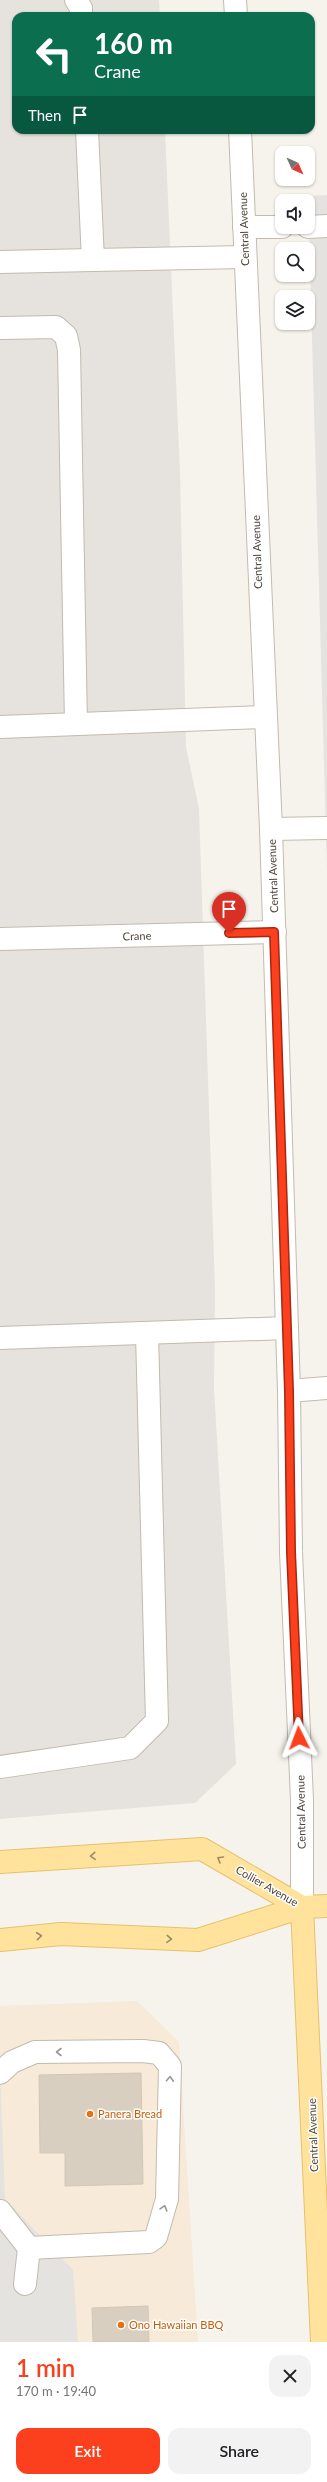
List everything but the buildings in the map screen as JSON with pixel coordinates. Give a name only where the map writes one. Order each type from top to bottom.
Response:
[{"type":"main road","name":"Collier Avenue","points":[[0,1862],[202,1849],[302,1907]]},
{"type":"main road","points":[[302,1907],[327,1906]]},
{"type":"main road","name":"Collier Avenue","points":[[0,1940],[61,1934],[198,1940],[302,1907]]},
{"type":"main road","name":"Central Avenue","points":[[302,1907],[322,2342]]},
{"type":"street","points":[[76,0],[81,8],[81,12]]},
{"type":"street","points":[[235,0],[236,12]]},
{"type":"street","points":[[87,134],[93,260]]},
{"type":"street","name":"Central Avenue","points":[[240,134],[271,829],[289,1391],[291,1552],[302,1800],[302,1907]]},
{"type":"street","points":[[315,227],[327,226]]},
{"type":"street","points":[[244,227],[275,227]]},
{"type":"street","points":[[0,262],[245,257]]},
{"type":"street","points":[[0,328],[56,327],[66,336],[68,350],[76,724]]},
{"type":"street","points":[[0,727],[265,717]]},
{"type":"street","points":[[271,829],[327,828]]},
{"type":"street","name":"Crane","points":[[0,939],[274,932]]},
{"type":"street","points":[[0,1338],[287,1328]]},
{"type":"street","points":[[0,1767],[130,1748],[157,1721],[147,1333]]},
{"type":"street","points":[[289,1391],[327,1388]]},
{"type":"street","points":[[0,2073],[12,2062],[35,2052],[143,2051],[158,2053],[170,2066],[167,2199],[156,2237],[149,2242],[29,2248]]},
{"type":"street","points":[[0,2211],[29,2248],[25,2284]]},
{"type":"shaded area","points":[[0,0],[159,0],[160,12],[12,12],[12,134],[165,134],[180,473],[186,747],[199,809],[215,1290],[214,1388],[236,1764],[195,1803],[0,1819]]},
{"type":"shaded area","points":[[327,195],[327,871],[312,330],[315,330],[315,290],[311,290],[310,282],[315,282],[315,242],[309,242],[309,234],[315,234],[315,196]]},
{"type":"shaded area","points":[[137,2001],[179,2042],[198,2342],[0,2342],[0,2006]]},
{"type":"shaded area","points":[[0,2068],[5,2199],[73,2270],[78,2342],[0,2342]]},
{"type":"place","name":"Panera Bread","points":[[90,2114]]},
{"type":"place","name":"Ono Hawaiian BBQ","points":[[121,2325]]},
{"type":"route","points":[[229,933],[274,932],[289,1391],[291,1552],[299,1738]]}]
